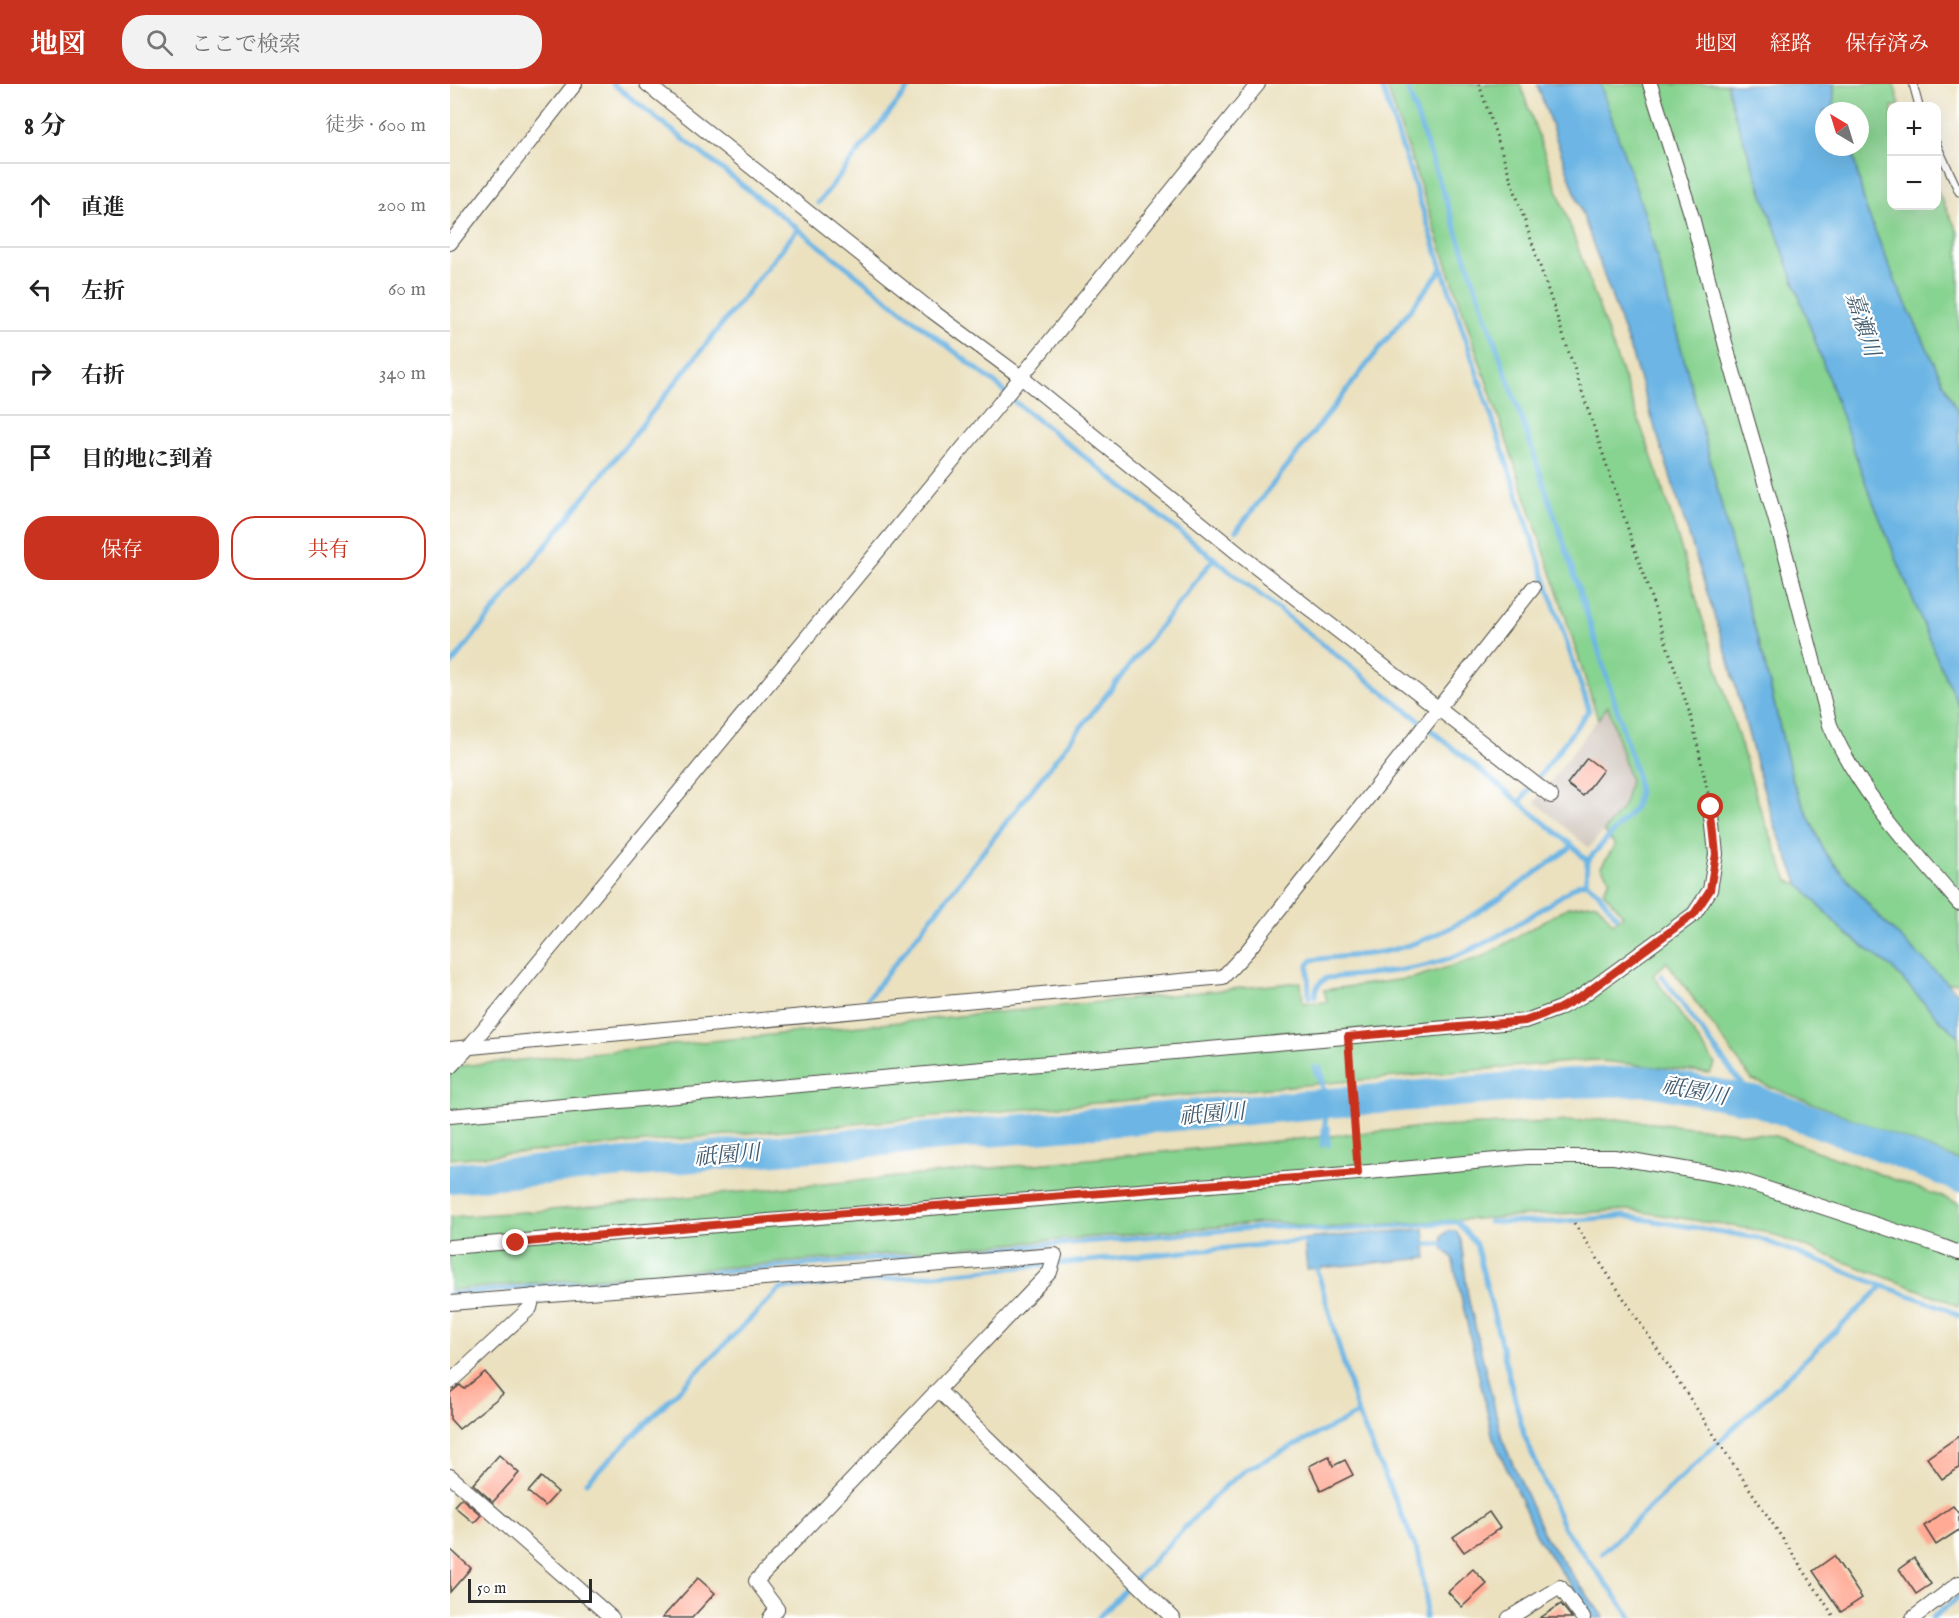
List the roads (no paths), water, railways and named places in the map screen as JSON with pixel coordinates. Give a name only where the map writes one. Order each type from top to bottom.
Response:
[{"type":"street","points":[[450,243],[575,84]]},
{"type":"street","points":[[647,84],[932,310],[1021,377],[1230,547],[1551,796]]},
{"type":"street","points":[[450,1067],[1000,403],[1258,84]]},
{"type":"street","points":[[1650,84],[1692,217],[1737,388],[1786,556],[1830,725],[1838,745],[1859,778],[1901,835],[1959,903]]},
{"type":"street","points":[[450,1049],[1223,977],[1248,950],[1533,588]]},
{"type":"street","points":[[450,1116],[1525,1021],[1558,1009],[1582,996],[1694,914],[1710,890],[1716,854],[1711,807]]},
{"type":"street","points":[[450,1247],[1358,1173],[1528,1157],[1614,1157],[1737,1179],[1959,1253]]},
{"type":"street","points":[[450,1303],[1055,1255],[1050,1272],[756,1581],[777,1609],[770,1618]]},
{"type":"street","points":[[450,1382],[530,1308],[533,1296]]},
{"type":"street","points":[[939,1391],[1173,1618]]},
{"type":"street","points":[[450,1476],[612,1618]]},
{"type":"street","points":[[1913,1618],[1959,1583]]},
{"type":"street","points":[[1509,1618],[1560,1587],[1583,1618]]},
{"type":"lane","points":[[1912,84],[1919,102]]},
{"type":"lane","points":[[1941,154],[1959,192]]},
{"type":"water","points":[[1537,84],[1600,84],[1646,218],[1740,578],[1764,661],[1793,782],[1825,853],[1879,917],[1959,994],[1959,1036],[1939,1019],[1892,968],[1843,931],[1799,884],[1776,829],[1730,665],[1632,355]]},
{"type":"water","name":"嘉瀬川","points":[[1727,84],[1834,84],[1833,102],[1815,102],[1815,156],[1853,156],[1866,209],[1897,285],[1959,415],[1959,706],[1867,487],[1733,110]]},
{"type":"water","points":[[1424,1229],[1427,1258],[1307,1269],[1304,1239]]},
{"type":"water","points":[[1448,1231],[1456,1231],[1461,1240],[1468,1297],[1502,1439],[1545,1537],[1604,1618],[1594,1618],[1538,1539],[1493,1438],[1452,1257],[1443,1249],[1442,1236]]},
{"type":"waterway","points":[[613,84],[1000,387],[1010,398],[1415,717],[1573,846],[1490,904],[1446,930],[1423,940],[1378,953],[1312,960],[1308,965],[1309,998]]},
{"type":"waterway","points":[[818,203],[912,84]]},
{"type":"waterway","points":[[1381,84],[1589,710],[1520,802]]},
{"type":"waterway","points":[[1406,84],[1554,514],[1636,773],[1639,792],[1634,809],[1587,861],[1586,882]]},
{"type":"waterway","points":[[450,666],[797,230]]},
{"type":"waterway","points":[[1236,531],[1442,269]]},
{"type":"waterway","points":[[868,998],[1214,558]]},
{"type":"waterway","points":[[1573,846],[1587,861]]},
{"type":"waterway","points":[[1586,882],[1598,892],[1616,916]]},
{"type":"waterway","points":[[1315,997],[1318,986],[1327,978],[1389,972],[1435,963],[1467,951],[1501,934],[1579,884],[1586,882]]},
{"type":"waterway","points":[[1662,976],[1732,1072],[1757,1101]]},
{"type":"waterway","name":"祇園川","points":[[1314,1067],[1328,1102],[1322,1145]]},
{"type":"waterway","points":[[1320,1067],[1323,1083]]},
{"type":"waterway","name":"祇園川","points":[[450,1178],[1504,1088],[1648,1081],[1757,1101],[1861,1138],[1959,1177]]},
{"type":"waterway","points":[[1328,1128],[1328,1145]]},
{"type":"waterway","points":[[1489,1222],[1556,1222],[1624,1216],[1758,1238],[1945,1308],[1959,1316]]},
{"type":"waterway","points":[[450,1294],[1279,1226],[1326,1231],[1457,1222],[1476,1244],[1524,1435],[1564,1528],[1632,1618]]},
{"type":"waterway","points":[[587,1482],[780,1289],[1304,1241],[1309,1247]]},
{"type":"waterway","points":[[1421,1244],[1448,1244]]},
{"type":"waterway","points":[[1315,1262],[1358,1414],[1419,1555],[1426,1598],[1425,1618]]},
{"type":"waterway","points":[[1602,1553],[1883,1286]]},
{"type":"waterway","points":[[1098,1618],[1223,1488],[1245,1470],[1358,1414]]},
{"type":"waterway","points":[[1932,1618],[1959,1597]]}]
